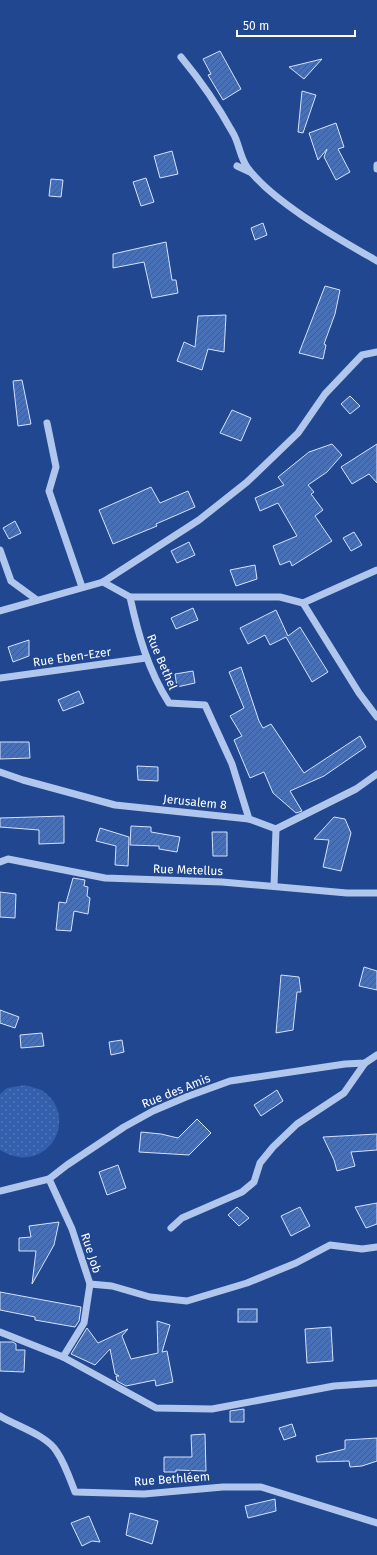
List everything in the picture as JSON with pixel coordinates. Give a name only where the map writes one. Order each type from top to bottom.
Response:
[{"type":"street","points":[[181,57],[202,82],[234,134],[246,166],[266,188],[343,242],[377,261]]},
{"type":"street","points":[[237,166],[252,172]]},
{"type":"street","points":[[0,611],[103,582],[199,520],[247,482],[298,433],[325,394],[362,355],[377,352]]},
{"type":"street","points":[[47,423],[56,467],[49,491],[82,587]]},
{"type":"street","points":[[0,550],[11,581],[36,600]]},
{"type":"street","points":[[103,582],[130,597],[280,597],[303,603],[377,570]]},
{"type":"street","name":"Rue Bethel","points":[[130,597],[146,658],[158,686],[169,703],[205,705],[232,764],[249,819]]},
{"type":"street","points":[[303,603],[377,717]]},
{"type":"street","name":"Rue Eben-Ezer","points":[[0,678],[146,658]]},
{"type":"street","name":"Jerusalem 8","points":[[0,772],[23,780],[115,805],[249,819],[276,829]]},
{"type":"street","points":[[274,886],[276,829],[356,789],[377,774]]},
{"type":"street","name":"Rue Metellus","points":[[0,862],[8,859],[105,878],[222,882],[377,893]]},
{"type":"street","points":[[171,1228],[182,1218],[242,1192],[254,1182],[260,1163],[273,1147],[297,1124],[344,1093],[365,1063],[377,1055]]},
{"type":"street","name":"Rue des Amis","points":[[0,1191],[49,1179],[67,1165],[124,1127],[153,1111],[230,1081],[346,1064],[365,1063]]},
{"type":"street","name":"Rue Job","points":[[49,1179],[72,1229],[90,1284],[84,1322],[63,1357]]},
{"type":"street","points":[[90,1284],[112,1286],[150,1297],[187,1302],[247,1283],[296,1263],[330,1245],[362,1249],[377,1247]]},
{"type":"street","points":[[0,1332],[63,1357],[156,1408],[212,1409],[334,1386],[377,1383]]},
{"type":"street","name":"Rue Bethléem","points":[[0,1416],[43,1439],[57,1451],[75,1492],[144,1494],[223,1487],[261,1487],[377,1523]]},
{"type":"shaded area","points":[[25,1085],[43,1091],[54,1102],[59,1116],[58,1129],[53,1141],[44,1151],[32,1156],[17,1157],[0,1150],[0,1094],[7,1088]]},
{"type":"building","points":[[220,51],[241,89],[223,100],[208,75],[211,74],[203,59]]},
{"type":"building","points":[[322,59],[304,79],[289,67]]},
{"type":"building","points":[[302,91],[316,95],[303,133],[298,132]]},
{"type":"building","points":[[336,123],[344,147],[338,149],[350,172],[336,180],[324,157],[327,149],[318,160],[309,133]]},
{"type":"building","points":[[172,151],[178,174],[160,178],[154,156]]},
{"type":"building","points":[[146,178],[154,202],[141,206],[133,182]]},
{"type":"building","points":[[51,179],[63,180],[61,197],[49,196]]},
{"type":"building","points":[[263,223],[267,235],[255,240],[251,228]]},
{"type":"building","points":[[166,242],[172,280],[176,280],[178,293],[152,298],[144,262],[113,268],[113,254]]},
{"type":"building","points":[[325,286],[340,290],[335,314],[324,344],[326,345],[323,359],[299,353]]},
{"type":"building","points":[[226,315],[224,352],[208,349],[202,370],[177,361],[184,342],[195,347],[198,316]]},
{"type":"building","points":[[22,380],[31,424],[18,426],[13,381]]},
{"type":"building","points":[[350,396],[360,406],[350,414],[341,404]]},
{"type":"building","points":[[232,410],[251,418],[241,441],[220,433]]},
{"type":"building","points":[[332,444],[342,455],[327,472],[308,485],[314,492],[311,494],[323,510],[315,516],[332,541],[292,566],[290,561],[280,565],[273,546],[297,536],[278,503],[260,511],[255,498],[284,485],[278,477],[309,452]]},
{"type":"building","points":[[377,444],[377,483],[369,474],[352,484],[341,467]]},
{"type":"building","points":[[151,487],[160,503],[188,491],[195,507],[156,524],[157,526],[113,544],[99,510]]},
{"type":"building","points":[[15,521],[21,533],[9,539],[3,528]]},
{"type":"building","points":[[354,532],[362,545],[351,551],[343,538]]},
{"type":"building","points":[[189,542],[195,555],[177,563],[171,551]]},
{"type":"building","points":[[255,565],[257,579],[236,586],[230,570]]},
{"type":"building","points":[[193,608],[198,620],[176,629],[171,618]]},
{"type":"building","points":[[276,610],[288,636],[300,627],[328,672],[312,682],[286,637],[270,645],[265,635],[248,644],[240,628]]},
{"type":"building","points":[[29,640],[29,656],[13,662],[8,647]]},
{"type":"building","points":[[241,667],[259,721],[263,728],[271,724],[304,773],[360,736],[366,747],[324,776],[290,791],[302,811],[296,813],[273,793],[264,772],[250,778],[234,740],[242,736],[230,716],[244,708],[229,672]]},
{"type":"building","points":[[193,671],[195,683],[177,687],[175,674]]},
{"type":"building","points":[[79,691],[84,703],[63,711],[58,700]]},
{"type":"building","points":[[0,742],[29,742],[30,758],[0,759]]},
{"type":"building","points":[[137,766],[158,767],[158,781],[138,780]]},
{"type":"building","points":[[64,816],[64,843],[39,844],[39,830],[0,827],[0,818]]},
{"type":"building","points":[[334,817],[345,819],[351,833],[341,871],[323,867],[329,840],[314,839]]},
{"type":"building","points":[[131,826],[151,827],[151,832],[180,837],[177,852],[159,849],[159,846],[130,845]]},
{"type":"building","points":[[100,828],[129,837],[128,866],[115,865],[116,846],[96,841]]},
{"type":"building","points":[[212,832],[227,832],[227,856],[213,856]]},
{"type":"building","points":[[73,878],[85,880],[84,886],[88,887],[87,896],[90,898],[88,914],[74,911],[71,931],[56,930],[59,902],[66,903]]},
{"type":"building","points":[[0,892],[16,894],[15,918],[0,917]]},
{"type":"building","points":[[364,967],[377,971],[377,990],[359,986]]},
{"type":"building","points":[[281,975],[299,977],[301,992],[297,992],[293,1030],[276,1033]]},
{"type":"building","points":[[0,1010],[19,1017],[15,1028],[0,1023]]},
{"type":"building","points":[[42,1033],[44,1046],[21,1048],[20,1035]]},
{"type":"building","points":[[122,1040],[124,1052],[111,1055],[109,1042]]},
{"type":"building","points":[[277,1090],[283,1101],[261,1116],[254,1105]]},
{"type":"building","points":[[197,1119],[211,1133],[189,1155],[139,1152],[141,1132],[161,1134],[178,1138]]},
{"type":"building","points":[[377,1134],[377,1150],[351,1152],[355,1166],[337,1171],[334,1160],[323,1137]]},
{"type":"building","points":[[118,1165],[126,1188],[107,1195],[99,1172]]},
{"type":"building","points":[[377,1203],[377,1224],[366,1228],[355,1207]]},
{"type":"building","points":[[237,1207],[249,1218],[239,1226],[228,1215]]},
{"type":"building","points":[[300,1207],[310,1226],[291,1236],[281,1216]]},
{"type":"building","points":[[59,1222],[54,1245],[32,1284],[36,1251],[19,1251],[19,1238],[31,1237],[29,1226]]},
{"type":"building","points":[[0,1292],[81,1307],[79,1321],[75,1327],[35,1320],[35,1317],[0,1310]]},
{"type":"building","points":[[238,1309],[257,1309],[257,1322],[238,1322]]},
{"type":"building","points":[[157,1321],[170,1325],[162,1352],[167,1351],[173,1382],[156,1386],[155,1380],[126,1386],[117,1381],[116,1376],[119,1376],[115,1374],[110,1349],[95,1365],[71,1354],[87,1328],[98,1343],[128,1329],[122,1336],[131,1359],[158,1353]]},
{"type":"building","points":[[331,1327],[333,1361],[307,1363],[305,1329]]},
{"type":"building","points":[[0,1342],[13,1342],[16,1344],[16,1350],[25,1350],[24,1372],[0,1371]]},
{"type":"building","points":[[244,1409],[244,1422],[230,1422],[230,1411]]},
{"type":"building","points":[[292,1424],[296,1436],[284,1440],[279,1428]]},
{"type":"building","points":[[205,1434],[206,1471],[176,1470],[176,1472],[164,1472],[164,1457],[192,1457],[191,1435]]},
{"type":"building","points":[[377,1438],[377,1461],[362,1466],[350,1467],[349,1461],[317,1462],[316,1456],[345,1449],[345,1440]]},
{"type":"building","points":[[275,1499],[276,1511],[248,1518],[245,1506]]},
{"type":"building","points":[[130,1513],[158,1521],[152,1544],[126,1535]]},
{"type":"building","points":[[89,1516],[100,1542],[92,1541],[82,1546],[71,1523]]}]
